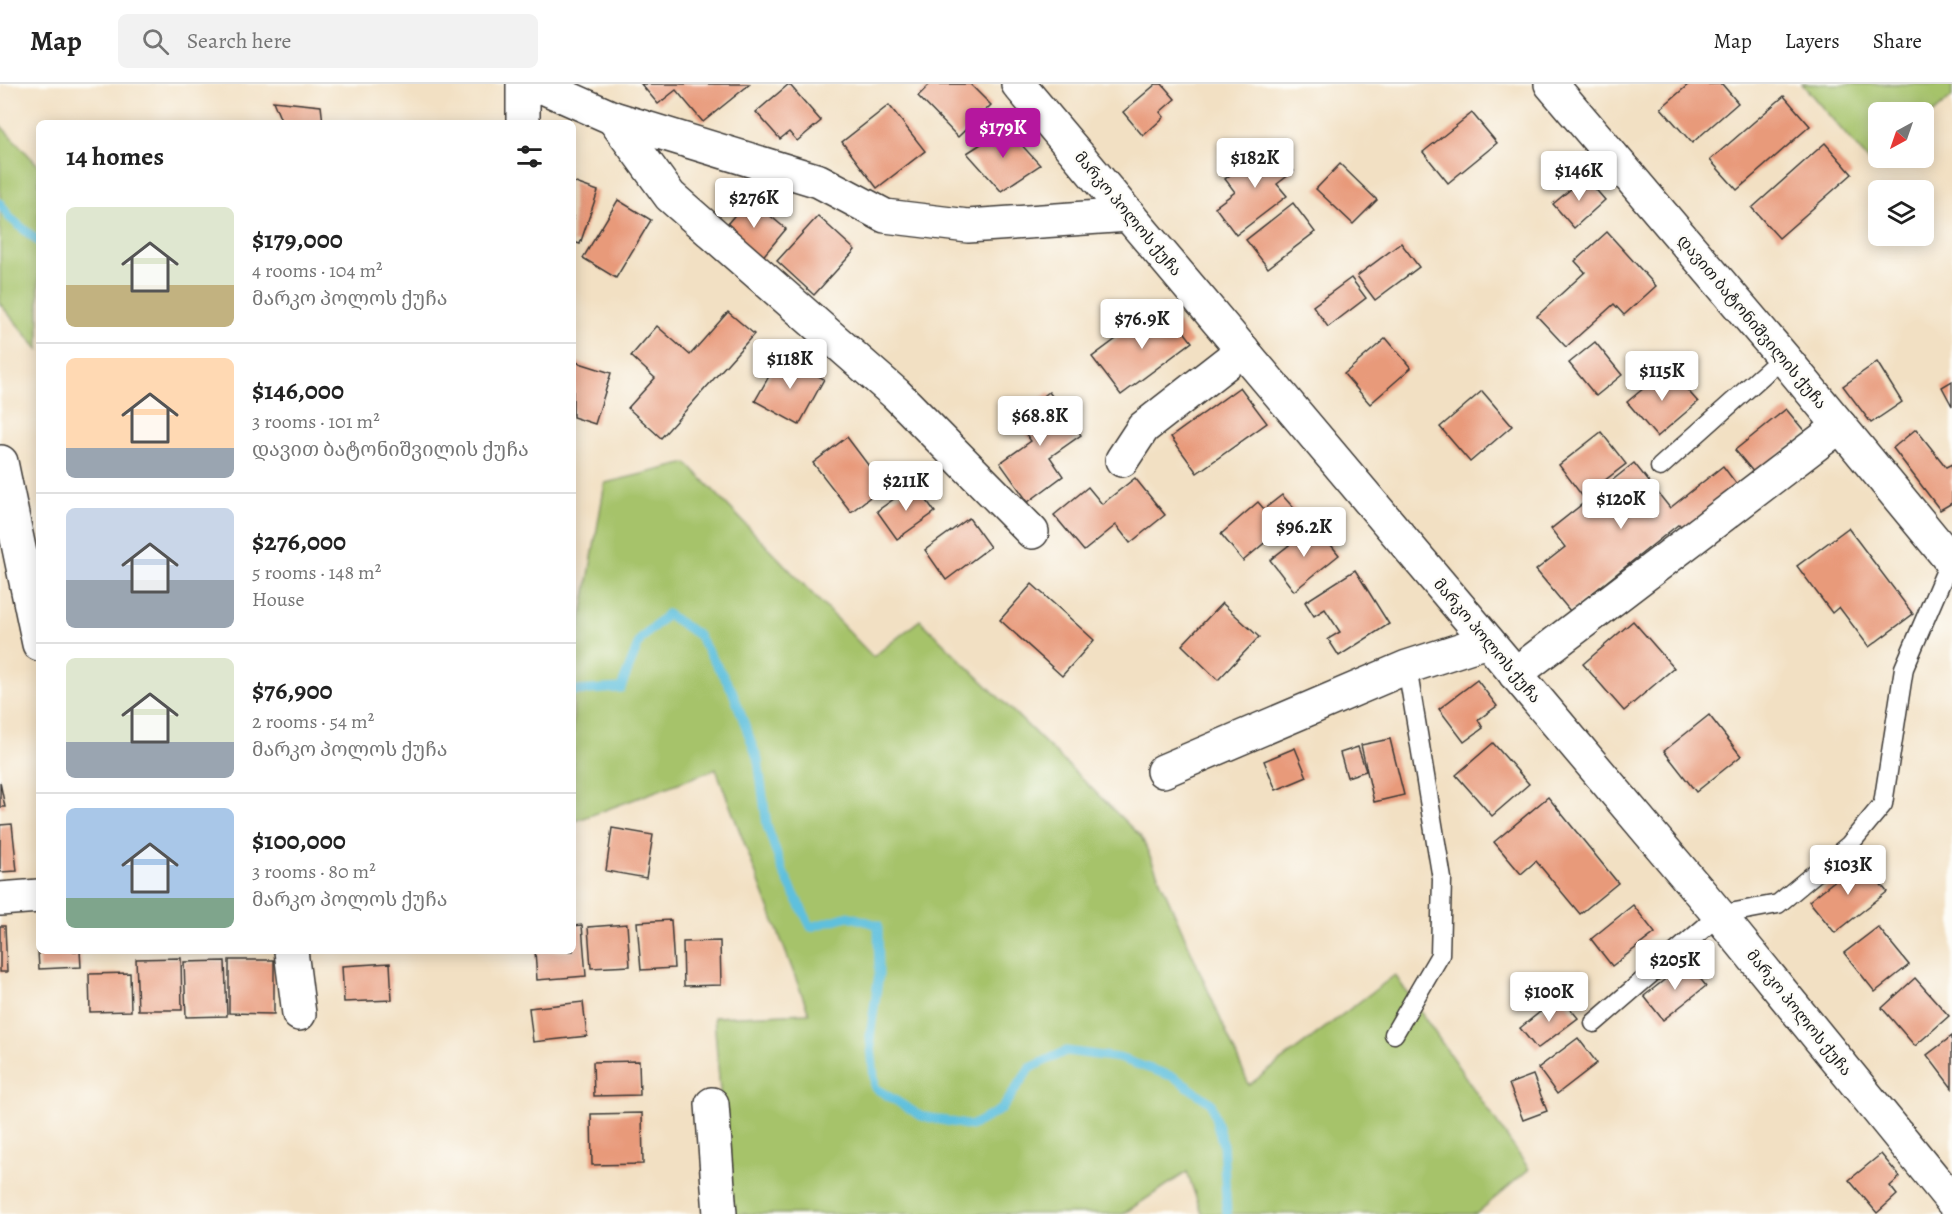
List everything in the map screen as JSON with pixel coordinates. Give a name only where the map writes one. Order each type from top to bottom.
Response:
[{"type":"street","name":"მარკო პოლოს ქუჩა","points":[[1018,84],[1719,915],[1952,1201]]},
{"type":"street","name":"დავით ბატონიშვილის ქუჩა","points":[[1551,84],[1783,357],[1951,561]]},
{"type":"street","points":[[524,120],[540,86],[613,118],[819,181],[885,216],[968,226],[1129,215]]},
{"type":"street","points":[[613,118],[670,196],[896,394],[1032,532]]},
{"type":"street","points":[[1122,460],[1143,428],[1243,350]]},
{"type":"street","points":[[1515,674],[1840,426]]},
{"type":"street","points":[[1,462],[36,630]]},
{"type":"street","points":[[1163,771],[1407,667],[1487,641]]},
{"type":"street","points":[[0,900],[36,896]]},
{"type":"street","points":[[291,954],[299,1014]]},
{"type":"street","points":[[712,1104],[720,1214]]},
{"type":"lane","points":[[1660,467],[1783,357]]},
{"type":"lane","points":[[1594,1023],[1719,915],[1778,904],[1849,845],[1882,804],[1904,668],[1951,561]]},
{"type":"lane","points":[[1394,1034],[1440,954],[1442,879],[1407,667]]},
{"type":"green space","points":[[1802,84],[1952,84],[1952,97],[1934,113],[1934,102],[1868,102],[1868,160]]},
{"type":"green space","points":[[0,125],[36,163],[36,346],[0,304]]},
{"type":"green space","points":[[687,463],[873,657],[920,620],[1142,838],[1249,1085],[1395,975],[1529,1169],[1476,1214],[1202,1214],[1187,1172],[1123,1214],[730,1214],[714,1017],[809,1013],[716,769],[576,821],[576,650],[605,483]]},
{"type":"building","points":[[641,84],[750,84],[703,122],[676,90],[658,104]]},
{"type":"building","points":[[789,84],[821,121],[797,141],[789,132],[780,139],[756,112]]},
{"type":"building","points":[[930,84],[970,84],[991,105],[958,137],[918,96]]},
{"type":"building","points":[[1156,84],[1162,84],[1175,99],[1160,112],[1164,117],[1143,136],[1123,112]]},
{"type":"building","points":[[1689,84],[1722,84],[1738,103],[1692,143],[1661,108]]},
{"type":"building","points":[[1784,96],[1810,126],[1737,190],[1710,160]]},
{"type":"building","points":[[273,101],[321,106],[323,120],[281,120]]},
{"type":"building","points":[[889,105],[925,151],[877,188],[842,142]]},
{"type":"building","points":[[1472,113],[1497,143],[1448,183],[1423,152]]},
{"type":"building","points":[[1006,128],[1040,165],[1001,191],[967,153]]},
{"type":"building","points":[[1272,143],[1294,171],[1277,184],[1287,196],[1236,235],[1215,207],[1235,192],[1225,179]]},
{"type":"building","points":[[1825,143],[1852,174],[1779,238],[1752,208]]},
{"type":"building","points":[[1340,164],[1377,200],[1353,224],[1316,189]]},
{"type":"building","points":[[1585,177],[1605,200],[1574,228],[1553,204]]},
{"type":"building","points":[[576,183],[598,191],[580,244],[576,243]]},
{"type":"building","points":[[749,198],[786,229],[760,260],[723,229]]},
{"type":"building","points":[[618,200],[651,220],[616,278],[583,258]]},
{"type":"building","points":[[1293,203],[1315,232],[1268,268],[1246,240]]},
{"type":"building","points":[[818,216],[855,250],[814,295],[777,261]]},
{"type":"building","points":[[1607,232],[1656,286],[1624,315],[1614,304],[1566,347],[1537,316],[1585,272],[1575,261]]},
{"type":"building","points":[[1401,243],[1419,267],[1375,300],[1357,276]]},
{"type":"building","points":[[1351,278],[1366,298],[1328,327],[1313,306]]},
{"type":"building","points":[[1163,304],[1192,342],[1121,395],[1092,357]]},
{"type":"building","points":[[728,312],[754,334],[661,438],[628,408],[655,378],[631,356],[657,326],[690,355]]},
{"type":"building","points":[[1386,338],[1411,368],[1370,404],[1344,374]]},
{"type":"building","points":[[1595,342],[1622,375],[1596,396],[1569,363]]},
{"type":"building","points":[[781,355],[824,379],[799,425],[755,401]]},
{"type":"building","points":[[576,362],[611,373],[595,424],[576,418]]},
{"type":"building","points":[[1877,362],[1902,402],[1871,423],[1843,386]]},
{"type":"building","points":[[1668,368],[1698,402],[1657,437],[1627,402]]},
{"type":"building","points":[[1952,381],[1952,406],[1942,387]]},
{"type":"building","points":[[1240,387],[1267,423],[1197,473],[1171,437]]},
{"type":"building","points":[[1482,391],[1512,426],[1470,462],[1440,427]]},
{"type":"building","points":[[1049,392],[1081,435],[1050,457],[1063,476],[1028,502],[1000,463],[1031,441],[1014,418]]},
{"type":"building","points":[[1786,409],[1806,433],[1755,474],[1735,450]]},
{"type":"building","points":[[1916,429],[1946,467],[1952,464],[1952,503],[1940,510],[1893,448]]},
{"type":"building","points":[[1601,432],[1626,464],[1583,497],[1559,465]]},
{"type":"building","points":[[847,437],[884,486],[851,512],[813,463]]},
{"type":"building","points":[[1634,463],[1670,508],[1723,466],[1738,486],[1684,530],[1679,524],[1570,611],[1536,570],[1565,547],[1551,529]]},
{"type":"building","points":[[1135,478],[1165,515],[1130,543],[1116,525],[1084,551],[1054,515],[1088,487],[1102,504]]},
{"type":"building","points":[[915,484],[935,512],[897,539],[877,511]]},
{"type":"building","points":[[1282,495],[1299,514],[1243,561],[1221,534],[1258,502],[1264,509]]},
{"type":"building","points":[[969,518],[990,547],[946,580],[925,550]]},
{"type":"building","points":[[1315,525],[1339,555],[1294,591],[1270,560]]},
{"type":"building","points":[[1848,528],[1913,614],[1869,647],[1839,607],[1832,613],[1797,566]]},
{"type":"building","points":[[1355,570],[1389,624],[1339,656],[1328,639],[1340,632],[1325,609],[1314,616],[1305,602]]},
{"type":"building","points":[[1032,584],[1094,640],[1062,676],[1000,620]]},
{"type":"building","points":[[1222,603],[1259,637],[1218,680],[1182,645]]},
{"type":"building","points":[[1633,621],[1674,668],[1624,711],[1583,664]]},
{"type":"building","points":[[1477,680],[1497,706],[1478,720],[1483,728],[1464,742],[1439,709]]},
{"type":"building","points":[[1709,715],[1741,756],[1696,792],[1664,751]]},
{"type":"building","points":[[1390,739],[1404,795],[1374,802],[1361,745]]},
{"type":"building","points":[[1493,743],[1529,784],[1492,816],[1456,775]]},
{"type":"building","points":[[1358,747],[1366,771],[1347,777],[1340,753]]},
{"type":"building","points":[[1295,748],[1307,777],[1276,790],[1264,761]]},
{"type":"building","points":[[0,782],[5,807],[0,807]]},
{"type":"building","points":[[1548,797],[1618,883],[1580,914],[1536,861],[1521,874],[1494,842]]},
{"type":"building","points":[[12,824],[17,871],[0,872],[0,825]]},
{"type":"building","points":[[612,828],[653,835],[646,878],[606,871]]},
{"type":"building","points":[[1861,860],[1887,892],[1835,933],[1809,901]]},
{"type":"building","points":[[1633,905],[1655,933],[1612,966],[1591,939]]},
{"type":"building","points":[[671,920],[674,968],[641,970],[637,922]]},
{"type":"building","points":[[627,924],[630,966],[591,968],[588,927]]},
{"type":"building","points":[[582,925],[586,976],[537,980],[535,954],[576,954],[576,926]]},
{"type":"building","points":[[0,926],[5,926],[7,972],[0,972]]},
{"type":"building","points":[[1878,927],[1909,965],[1875,992],[1844,953]]},
{"type":"building","points":[[720,941],[721,985],[684,986],[683,942]]},
{"type":"building","points":[[38,954],[80,954],[81,967],[39,969]]},
{"type":"building","points":[[181,958],[182,1010],[138,1010],[136,959]]},
{"type":"building","points":[[229,960],[274,960],[274,1014],[229,1013]]},
{"type":"building","points":[[225,961],[227,1016],[186,1017],[184,962]]},
{"type":"building","points":[[1687,962],[1706,986],[1663,1020],[1644,996]]},
{"type":"building","points":[[390,963],[392,1000],[344,1002],[342,966]]},
{"type":"building","points":[[130,973],[131,1011],[90,1012],[89,974]]},
{"type":"building","points":[[1915,978],[1949,1016],[1915,1046],[1882,1008]]},
{"type":"building","points":[[1560,996],[1578,1018],[1537,1049],[1520,1028]]},
{"type":"building","points":[[583,1002],[587,1036],[533,1042],[529,1008]]},
{"type":"building","points":[[1952,1036],[1952,1088],[1927,1055]]},
{"type":"building","points":[[1578,1038],[1597,1063],[1557,1094],[1538,1068]]},
{"type":"building","points":[[639,1061],[640,1095],[594,1096],[593,1062]]},
{"type":"building","points":[[1533,1075],[1547,1111],[1523,1120],[1509,1084]]},
{"type":"building","points":[[642,1113],[643,1164],[592,1165],[591,1114]]},
{"type":"building","points":[[1881,1154],[1900,1177],[1890,1186],[1897,1195],[1877,1213],[1849,1180]]},
{"type":"waterway","points":[[0,203],[9,217],[36,240]]},
{"type":"waterway","points":[[576,691],[621,688],[640,640],[667,614],[698,635],[732,690],[758,760],[767,826],[783,872],[811,927],[848,916],[878,925],[879,974],[870,1036],[875,1088],[921,1116],[971,1126],[1002,1109],[1030,1068],[1066,1051],[1119,1058],[1174,1077],[1211,1103],[1223,1145],[1227,1214]]}]
